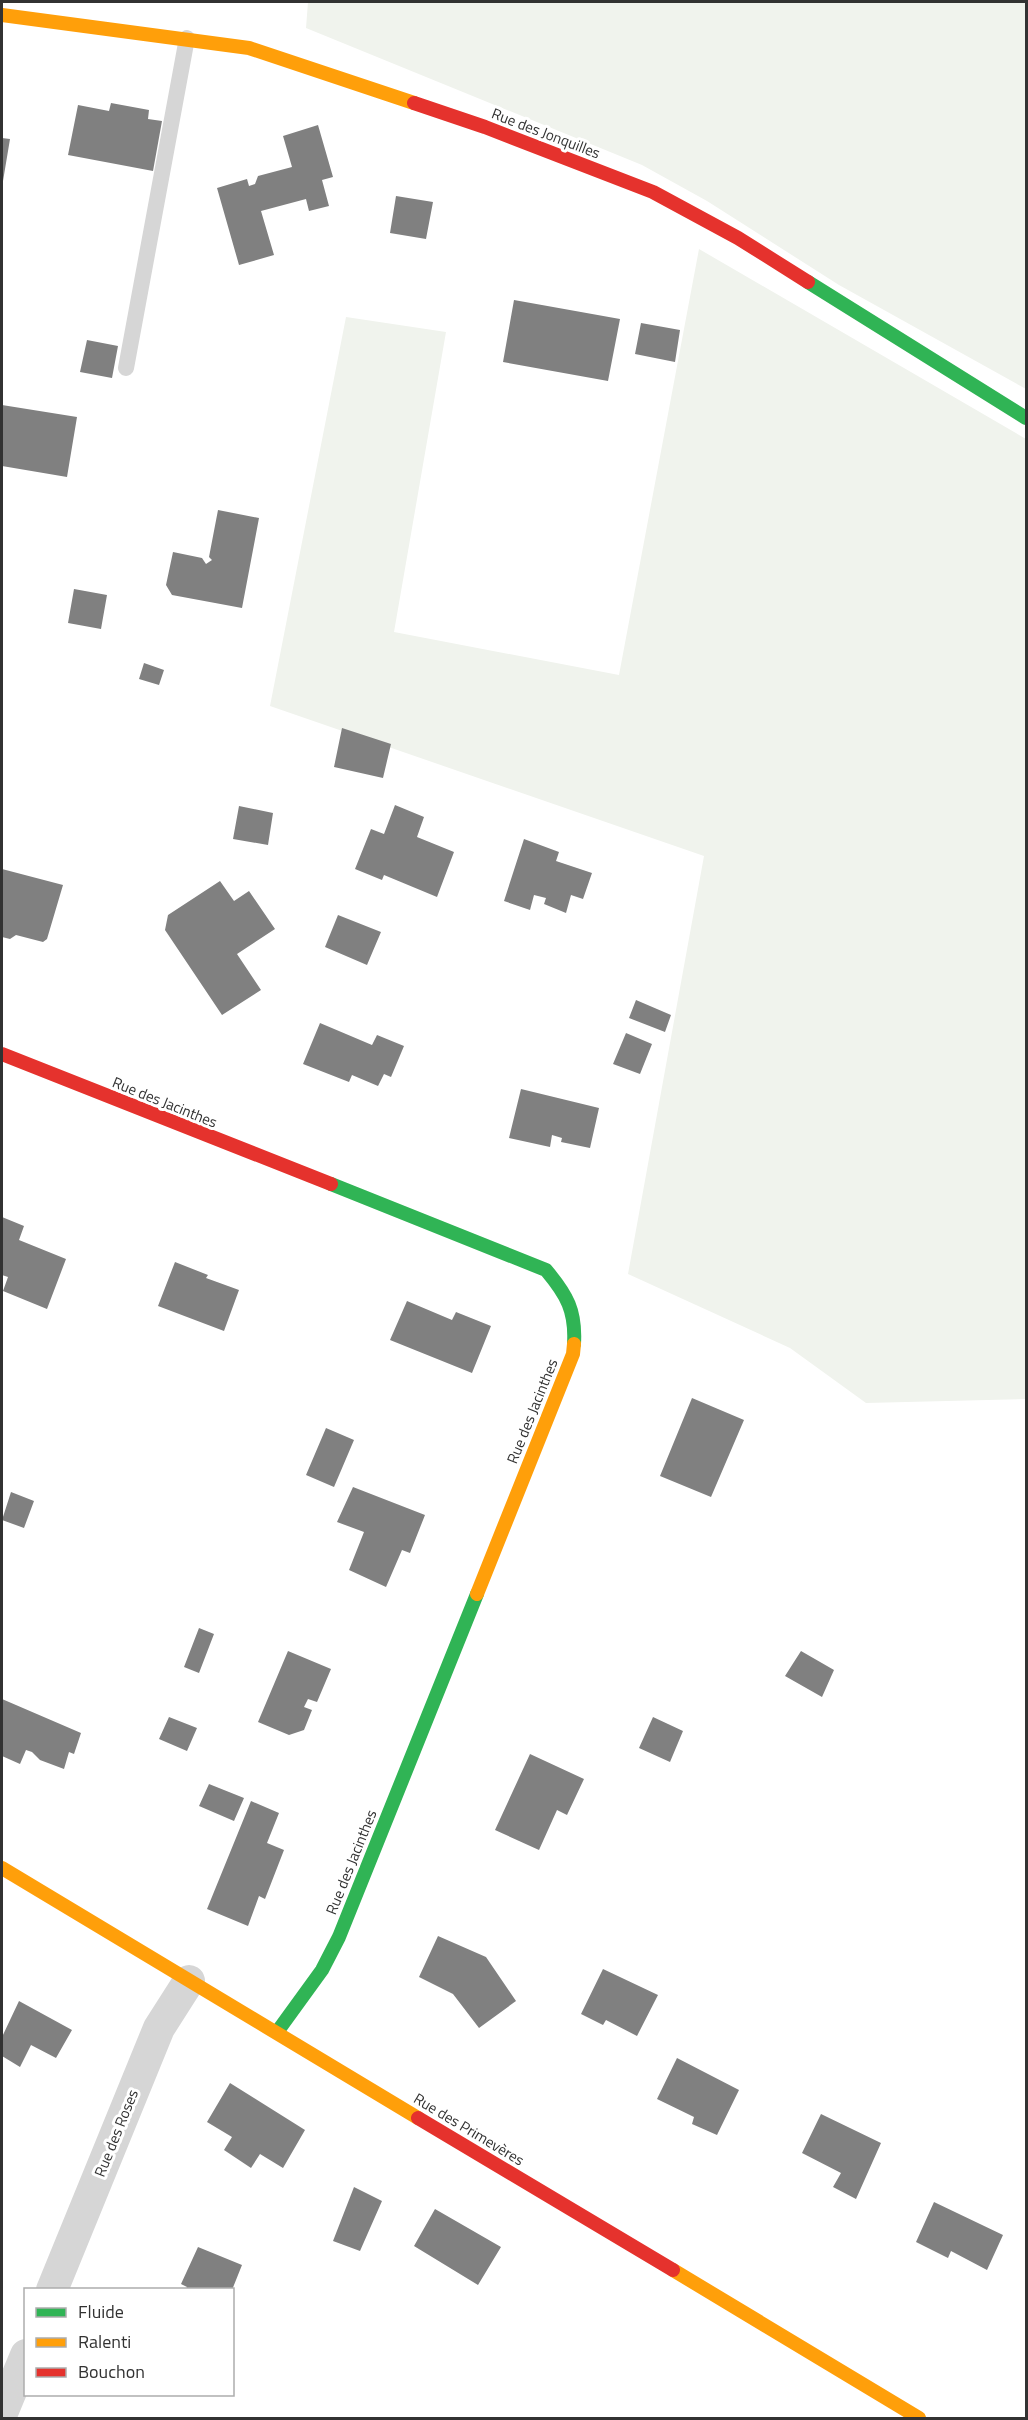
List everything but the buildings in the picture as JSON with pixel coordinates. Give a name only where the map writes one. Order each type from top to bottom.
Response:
[{"type":"street","name":"Rue des Jonquilles","points":[[2,15],[249,48],[485,127],[653,192],[738,238],[1026,418]]},
{"type":"street","name":"Rue des Jacinthes","points":[[2,1054],[546,1270],[565,1293],[575,1326],[573,1354],[339,1937],[322,1970],[277,2032]]},
{"type":"street","name":"Rue des Primevères","points":[[2,1868],[919,2418]]},
{"type":"street","name":"Rue des Roses","points":[[52,2288],[159,2028],[189,1981]]},
{"type":"street","points":[[2,2413],[24,2360]]},
{"type":"lane","points":[[126,368],[187,38]]},
{"type":"shaded area","points":[[308,2],[1026,2],[1026,389],[839,285],[707,201],[642,165],[306,28]]},
{"type":"shaded area","points":[[699,249],[1026,439],[1026,1399],[866,1403],[790,1348],[628,1274],[704,856],[270,706],[346,317],[446,332],[394,632],[619,675]]},
{"type":"traffic: fast","points":[[808,282],[1026,418]]},
{"type":"traffic: fast","points":[[331,1184],[546,1270],[560,1287],[569,1304],[572,1313],[574,1344]]},
{"type":"traffic: fast","points":[[277,2032],[322,1970],[339,1937],[477,1594]]},
{"type":"traffic: slow","points":[[2,15],[249,48],[414,103]]},
{"type":"traffic: slow","points":[[477,1594],[573,1354],[574,1344]]},
{"type":"traffic: slow","points":[[2,1868],[418,2118]]},
{"type":"traffic: slow","points":[[673,2270],[919,2418]]},
{"type":"traffic: jam","points":[[414,103],[485,127],[653,192],[738,238],[808,282]]},
{"type":"traffic: jam","points":[[2,1054],[331,1184]]},
{"type":"traffic: jam","points":[[418,2118],[673,2270]]}]
